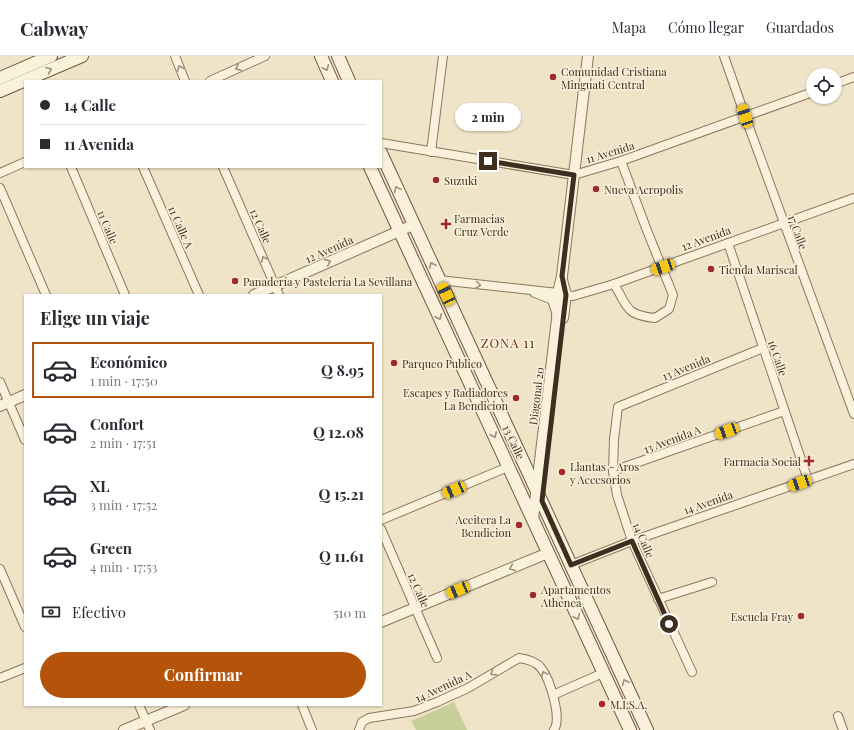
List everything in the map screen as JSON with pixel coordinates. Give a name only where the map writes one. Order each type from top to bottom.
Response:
[{"type":"main road","points":[[0,78],[51,56]]},
{"type":"main road","points":[[26,80],[82,56]]},
{"type":"main road","points":[[321,56],[332,80]]},
{"type":"main road","points":[[338,56],[349,80]]},
{"type":"main road","points":[[0,91],[24,81]]},
{"type":"main road","name":"13 Calle","points":[[382,156],[647,730]]},
{"type":"main road","name":"13 Calle","points":[[370,168],[630,730]]},
{"type":"street","points":[[175,56],[185,80]]},
{"type":"street","points":[[212,80],[265,56]]},
{"type":"street","points":[[431,152],[444,56]]},
{"type":"street","name":"Diagonal 20","points":[[533,519],[539,496],[562,294],[562,276],[588,56]]},
{"type":"street","name":"17 Calle","points":[[724,56],[854,414]]},
{"type":"street","points":[[842,81],[854,77]]},
{"type":"street","name":"11 Avenida","points":[[382,144],[574,175],[622,161],[806,94]]},
{"type":"street","points":[[614,284],[629,310],[637,316],[655,318],[669,308],[673,296],[663,267],[646,228],[622,161]]},
{"type":"street","points":[[0,173],[24,162]]},
{"type":"street","name":"11 Calle","points":[[71,168],[126,294]]},
{"type":"street","name":"11 Calle A","points":[[143,168],[199,294]]},
{"type":"street","name":"12 Calle","points":[[223,168],[277,290]]},
{"type":"street","points":[[0,188],[46,294]]},
{"type":"street","name":"12 Avenida","points":[[439,280],[573,296],[663,267],[854,198]]},
{"type":"street","name":"12 Avenida","points":[[259,294],[277,290],[413,225]]},
{"type":"street","name":"16 Calle","points":[[728,243],[808,480]]},
{"type":"street","points":[[535,292],[553,299],[555,302],[557,319]]},
{"type":"street","name":"Diagonal 20","points":[[539,496],[557,319],[562,294]]},
{"type":"street","name":"13 Avenida","points":[[618,407],[763,348]]},
{"type":"street","points":[[0,382],[4,404],[24,438]]},
{"type":"street","points":[[4,404],[24,395]]},
{"type":"street","name":"14 Calle","points":[[618,407],[614,439],[613,471],[617,495],[632,541],[692,672]]},
{"type":"street","name":"13 Avenida A","points":[[613,471],[784,411]]},
{"type":"street","name":"14 Avenida","points":[[571,565],[632,541],[854,464]]},
{"type":"street","points":[[382,520],[508,467]]},
{"type":"street","name":"12 Calle","points":[[382,532],[437,658]]},
{"type":"street","points":[[382,622],[548,553]]},
{"type":"street","points":[[0,569],[24,625]]},
{"type":"street","points":[[658,599],[712,582]]},
{"type":"street","name":"14 Avenida A","points":[[359,730],[362,722],[369,718],[414,711],[468,688],[513,660],[519,658],[528,660],[542,668],[553,695]]},
{"type":"street","points":[[0,678],[24,668]]},
{"type":"street","points":[[555,729],[558,720],[553,695],[603,673]]},
{"type":"street","points":[[139,706],[148,725]]},
{"type":"street","points":[[124,730],[148,725],[182,706]]},
{"type":"street","points":[[302,706],[312,730]]},
{"type":"street","points":[[838,716],[843,730]]},
{"type":"green space","points":[[454,702],[467,730],[416,730],[411,721]]},
{"type":"place","name":"Comunidad Cristiana Minguati Central","points":[[553,77]]},
{"type":"place","name":"Suzuki","points":[[436,180]]},
{"type":"place","name":"Nueva Acropolis","points":[[596,189]]},
{"type":"place","name":"Farmacias Cruz Verde","points":[[446,224]]},
{"type":"place","name":"Tienda Mariscal","points":[[711,269]]},
{"type":"place","name":"Panadería y Pastelería La Sevillana","points":[[235,281]]},
{"type":"place","name":"Parqueo Publico","points":[[394,363]]},
{"type":"place","name":"Escapes y Radiadores La Bendicion","points":[[516,398]]},
{"type":"place","name":"Farmacia Social","points":[[809,461]]},
{"type":"place","name":"Llantas - Aros y Accesorios","points":[[562,472]]},
{"type":"place","name":"Aceitera La Bendicion","points":[[519,525]]},
{"type":"place","name":"Apartamentos Athenea","points":[[533,595]]},
{"type":"place","name":"Escuela Fray","points":[[801,616]]},
{"type":"place","name":"M.I.S.A.","points":[[602,704]]},
{"type":"district","name":"ZONA 11","points":[[508,342]]},
{"type":"route","points":[[488,161],[574,175],[562,276],[566,295],[542,501],[571,565],[632,541],[669,624]]}]
